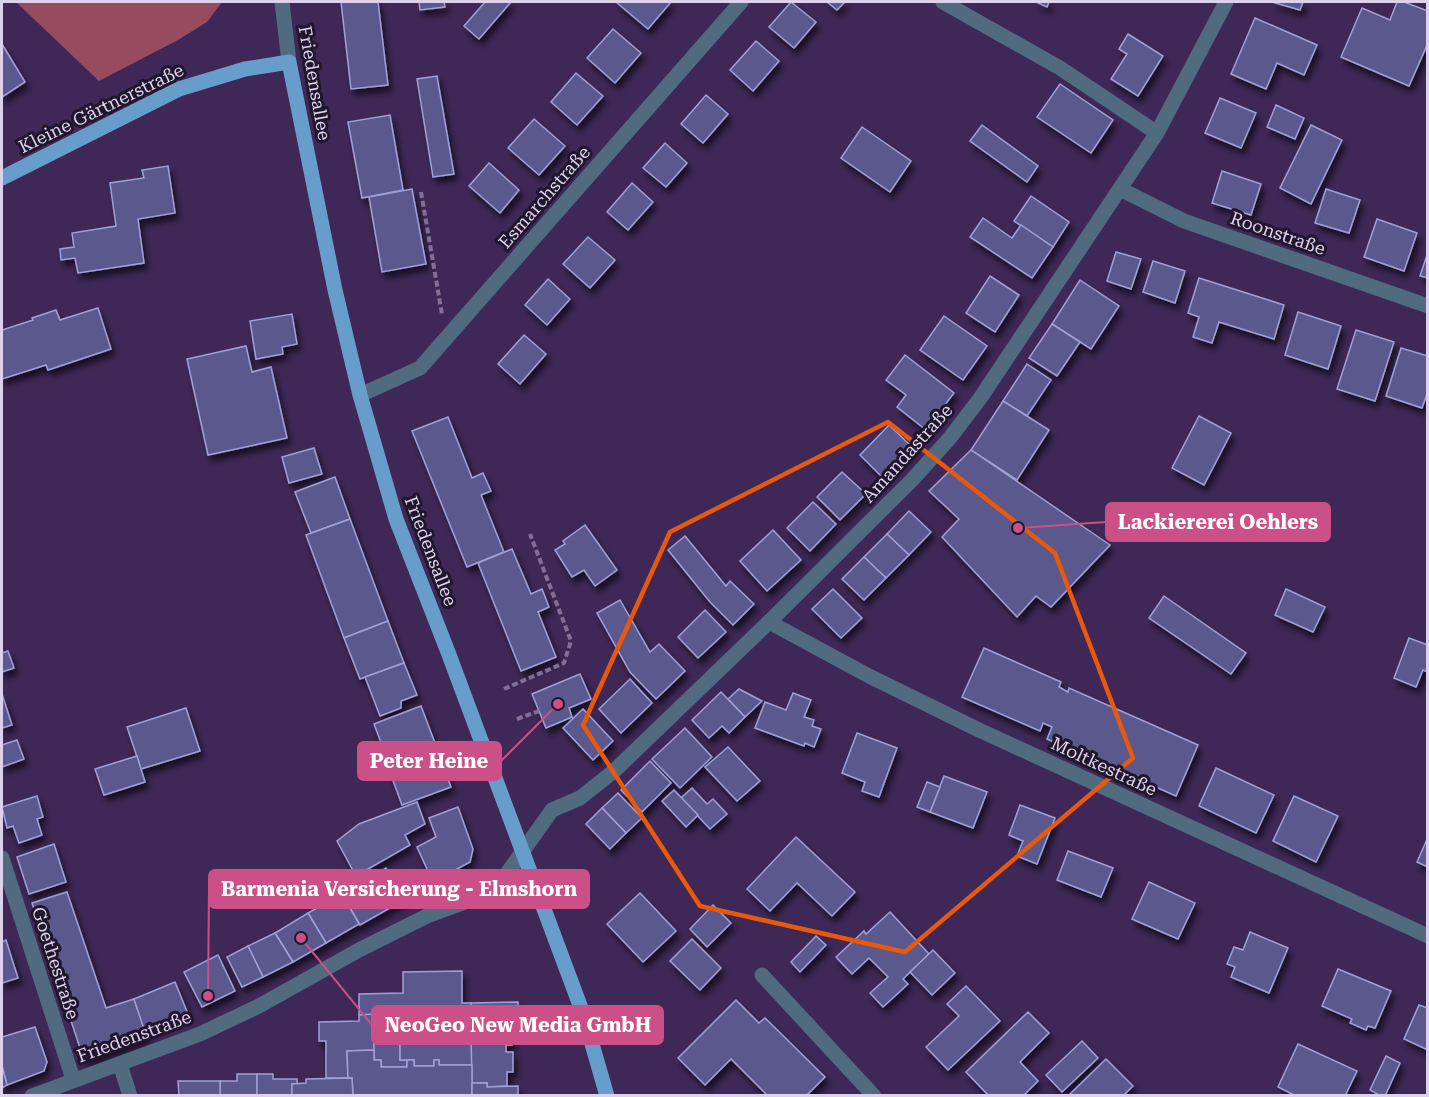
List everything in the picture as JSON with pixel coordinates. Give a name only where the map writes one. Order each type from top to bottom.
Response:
[{"type":"main road","name":"Kleine Gärtnerstraße","points":[[2,178],[179,89],[245,69],[289,62]]},
{"type":"main road","name":"Friedensallee","points":[[289,62],[335,290],[360,396],[396,519],[453,663],[584,1016],[607,1095]]},
{"type":"street","name":"Friedensallee","points":[[282,2],[289,62]]},
{"type":"street","name":"Esmarchstraße","points":[[360,396],[420,368],[741,2]]},
{"type":"street","points":[[943,2],[1060,68],[1157,133]]},
{"type":"street","name":"Amandastraße","points":[[522,850],[552,810],[580,798],[614,771],[769,622],[912,480],[949,440],[981,397],[1157,133],[1226,2]]},
{"type":"street","name":"Roonstraße","points":[[1120,189],[1184,221],[1428,306]]},
{"type":"street","name":"Moltkestraße","points":[[769,622],[869,676],[979,730],[1428,936]]},
{"type":"street","name":"Friedenstraße","points":[[32,1095],[200,1034],[259,1006],[359,950],[427,916],[496,889],[522,850]]},
{"type":"street","name":"Goethestraße","points":[[2,858],[73,1079]]},
{"type":"street","points":[[762,975],[874,1095]]},
{"type":"street","points":[[120,1064],[130,1095]]},
{"type":"path","points":[[421,192],[443,318],[449,334]]},
{"type":"path","points":[[504,689],[564,663],[571,641],[530,534]]},
{"type":"path","points":[[517,719],[539,711]]},
{"type":"highlighted area","points":[[888,422],[1055,553],[1133,758],[905,952],[700,906],[583,725],[670,532]]},
{"type":"shaded area","points":[[16,2],[222,2],[207,22],[178,40],[99,81]]},
{"type":"building","points":[[341,2],[378,2],[388,85],[351,89]]},
{"type":"building","points":[[419,2],[444,2],[445,7],[420,10]]},
{"type":"building","points":[[485,2],[511,2],[479,39],[464,26]]},
{"type":"building","points":[[616,2],[671,2],[648,29]]},
{"type":"building","points":[[791,2],[816,22],[794,48],[769,27]]},
{"type":"building","points":[[827,2],[845,2],[837,10]]},
{"type":"building","points":[[1036,2],[1049,2],[1047,7]]},
{"type":"building","points":[[1272,2],[1303,2],[1300,10]]},
{"type":"building","points":[[1397,2],[1404,2],[1428,11],[1428,43],[1409,86],[1341,57],[1362,8],[1390,20]]},
{"type":"building","points":[[1255,18],[1317,45],[1304,75],[1277,63],[1266,89],[1231,74]]},
{"type":"building","points":[[613,29],[641,53],[615,83],[587,58]]},
{"type":"building","points":[[1128,34],[1163,56],[1138,96],[1111,79],[1127,54],[1119,49]]},
{"type":"building","points":[[756,41],[779,61],[753,91],[730,70]]},
{"type":"building","points":[[2,44],[25,82],[2,97]]},
{"type":"building","points":[[576,73],[603,96],[577,125],[551,102]]},
{"type":"building","points":[[437,76],[454,174],[433,177],[417,79]]},
{"type":"building","points":[[1060,84],[1113,120],[1091,153],[1037,117]]},
{"type":"building","points":[[706,95],[728,114],[703,143],[681,124]]},
{"type":"building","points":[[1220,98],[1256,113],[1241,148],[1205,133]]},
{"type":"building","points":[[1276,105],[1304,118],[1295,139],[1267,127]]},
{"type":"building","points":[[390,115],[403,190],[362,198],[348,122]]},
{"type":"building","points":[[534,119],[565,146],[539,175],[508,148]]},
{"type":"building","points":[[982,125],[1038,166],[1027,182],[970,141]]},
{"type":"building","points":[[1311,125],[1342,140],[1311,204],[1280,188]]},
{"type":"building","points":[[862,127],[911,161],[890,192],[841,158]]},
{"type":"building","points":[[665,143],[687,163],[666,187],[643,168]]},
{"type":"building","points":[[489,163],[519,190],[500,213],[469,186]]},
{"type":"building","points":[[168,166],[175,213],[138,219],[144,263],[78,273],[75,258],[61,260],[60,249],[74,247],[72,233],[116,226],[110,183],[144,178],[142,170]]},
{"type":"building","points":[[1222,171],[1261,184],[1251,215],[1212,203]]},
{"type":"building","points":[[632,183],[653,202],[628,230],[607,212]]},
{"type":"building","points":[[412,189],[426,264],[382,272],[369,197]]},
{"type":"building","points":[[1326,189],[1360,200],[1349,233],[1315,223]]},
{"type":"building","points":[[1031,196],[1069,222],[1053,247],[1014,221]]},
{"type":"building","points":[[983,218],[1012,238],[1021,225],[1053,247],[1032,278],[970,237]]},
{"type":"building","points":[[1377,219],[1417,233],[1404,271],[1364,257]]},
{"type":"building","points":[[588,237],[615,260],[590,288],[563,264]]},
{"type":"building","points":[[1116,252],[1141,259],[1131,289],[1107,281]]},
{"type":"building","points":[[1428,252],[1428,278],[1420,276]]},
{"type":"building","points":[[1153,261],[1185,271],[1175,303],[1143,292]]},
{"type":"building","points":[[990,276],[1019,295],[995,332],[966,313]]},
{"type":"building","points":[[1199,278],[1284,305],[1274,339],[1219,322],[1212,343],[1193,337],[1199,317],[1188,313]]},
{"type":"building","points":[[548,279],[570,299],[547,325],[525,305]]},
{"type":"building","points":[[1080,280],[1119,306],[1091,349],[1052,324]]},
{"type":"building","points":[[98,308],[111,349],[48,370],[46,365],[2,379],[2,330],[56,310],[60,320]]},
{"type":"building","points":[[1298,312],[1341,326],[1328,369],[1285,355]]},
{"type":"building","points":[[292,314],[297,344],[282,347],[283,354],[256,359],[250,321]]},
{"type":"building","points":[[944,316],[987,346],[963,380],[920,350]]},
{"type":"building","points":[[1052,324],[1080,342],[1057,376],[1029,358]]},
{"type":"building","points":[[1356,330],[1394,342],[1375,401],[1337,389]]},
{"type":"building","points":[[524,335],[546,354],[520,384],[498,364]]},
{"type":"building","points":[[246,346],[252,372],[271,367],[287,438],[208,455],[187,359]]},
{"type":"building","points":[[1401,348],[1428,356],[1428,391],[1422,408],[1386,396]]},
{"type":"building","points":[[905,355],[954,393],[926,430],[897,407],[906,395],[886,380]]},
{"type":"building","points":[[1027,364],[1051,380],[1027,416],[1003,401]]},
{"type":"building","points":[[1003,401],[1049,430],[1017,480],[971,450]]},
{"type":"building","points":[[1199,416],[1231,433],[1204,485],[1172,468]]},
{"type":"building","points":[[448,417],[472,478],[483,473],[491,491],[481,495],[504,552],[467,567],[412,431]]},
{"type":"building","points":[[889,425],[912,447],[883,478],[860,455]]},
{"type":"building","points":[[314,448],[322,474],[289,483],[282,457]]},
{"type":"building","points":[[971,450],[1110,545],[1051,607],[1036,596],[1017,617],[942,537],[959,519],[929,491]]},
{"type":"building","points":[[842,472],[866,494],[840,520],[817,497]]},
{"type":"building","points":[[335,477],[350,519],[311,533],[295,492]]},
{"type":"building","points":[[813,502],[836,524],[810,551],[787,528]]},
{"type":"building","points":[[909,511],[931,532],[909,555],[887,534]]},
{"type":"building","points":[[350,519],[388,621],[344,638],[306,535]]},
{"type":"building","points":[[585,525],[617,570],[595,586],[584,570],[572,577],[555,550]]},
{"type":"building","points":[[773,530],[801,560],[767,591],[740,561]]},
{"type":"building","points":[[887,534],[909,555],[886,578],[864,557]]},
{"type":"building","points":[[685,536],[726,586],[730,581],[754,604],[733,625],[710,602],[668,550]]},
{"type":"building","points":[[512,549],[531,594],[542,589],[549,607],[538,612],[556,657],[521,671],[478,563]]},
{"type":"building","points":[[864,557],[886,578],[864,600],[842,579]]},
{"type":"building","points":[[833,589],[862,618],[841,638],[812,609]]},
{"type":"building","points":[[1286,589],[1325,607],[1313,632],[1275,615]]},
{"type":"building","points":[[1164,596],[1246,653],[1231,674],[1149,618]]},
{"type":"building","points":[[620,600],[650,652],[659,644],[685,671],[656,699],[630,672],[597,613]]},
{"type":"building","points":[[705,610],[726,632],[698,658],[678,637]]},
{"type":"building","points":[[388,621],[404,663],[360,679],[344,638]]},
{"type":"building","points":[[1409,638],[1428,645],[1428,672],[1423,670],[1416,687],[1394,678]]},
{"type":"building","points":[[984,648],[1061,682],[1059,687],[1068,692],[1069,688],[1198,745],[1176,796],[1047,739],[1052,727],[1043,723],[1040,731],[962,697]]},
{"type":"building","points":[[8,651],[14,668],[2,672],[2,653]]},
{"type":"building","points":[[404,663],[417,695],[401,701],[401,708],[380,716],[365,677]]},
{"type":"building","points":[[580,674],[591,699],[569,708],[572,717],[546,728],[532,694]]},
{"type":"building","points":[[630,679],[652,703],[621,733],[599,709]]},
{"type":"building","points":[[739,689],[762,701],[745,717],[728,699]]},
{"type":"building","points":[[721,692],[745,717],[729,733],[722,726],[709,738],[692,720]]},
{"type":"building","points":[[793,693],[811,700],[804,717],[814,720],[812,726],[821,729],[814,747],[805,743],[804,746],[755,728],[765,702],[786,710]]},
{"type":"building","points":[[2,694],[12,725],[2,728]]},
{"type":"building","points":[[421,706],[435,743],[388,761],[374,724]]},
{"type":"building","points":[[186,708],[200,751],[141,769],[127,727]]},
{"type":"building","points":[[583,709],[613,741],[593,760],[563,728]]},
{"type":"building","points":[[685,728],[712,757],[680,788],[652,759]]},
{"type":"building","points":[[857,733],[897,748],[879,797],[862,791],[865,782],[842,773]]},
{"type":"building","points":[[17,740],[24,759],[2,767],[2,745]]},
{"type":"building","points":[[728,747],[760,781],[737,801],[705,767]]},
{"type":"building","points":[[437,749],[451,787],[402,805],[388,767]]},
{"type":"building","points":[[137,756],[145,782],[104,795],[95,769]]},
{"type":"building","points":[[650,761],[671,783],[642,812],[621,790]]},
{"type":"building","points":[[1216,768],[1274,795],[1256,833],[1199,806]]},
{"type":"building","points":[[944,776],[987,792],[973,828],[930,812]]},
{"type":"building","points":[[927,782],[940,787],[930,812],[917,807]]},
{"type":"building","points":[[692,788],[707,804],[713,799],[727,814],[710,829],[681,798]]},
{"type":"building","points":[[674,790],[698,815],[686,827],[662,801]]},
{"type":"building","points":[[618,793],[642,818],[626,833],[602,808]]},
{"type":"building","points":[[37,796],[43,817],[37,819],[42,835],[19,843],[13,826],[7,828],[2,807]]},
{"type":"building","points":[[1294,796],[1338,816],[1316,862],[1273,841]]},
{"type":"building","points":[[417,802],[425,824],[405,835],[410,845],[356,876],[337,841],[359,824]]},
{"type":"building","points":[[1020,805],[1055,818],[1037,864],[1017,856],[1023,841],[1009,835]]},
{"type":"building","points":[[458,807],[473,849],[470,862],[433,882],[417,847],[436,837],[429,818]]},
{"type":"building","points":[[602,808],[626,833],[610,849],[586,824]]},
{"type":"building","points":[[796,837],[855,892],[832,916],[797,883],[770,911],[747,889]]},
{"type":"building","points":[[1428,837],[1428,867],[1417,862]]},
{"type":"building","points":[[54,844],[66,882],[29,894],[17,857]]},
{"type":"building","points":[[1068,851],[1113,868],[1101,897],[1057,880]]},
{"type":"building","points":[[386,868],[404,900],[360,925],[342,894]]},
{"type":"building","points":[[1149,882],[1195,903],[1178,939],[1132,919]]},
{"type":"building","points":[[67,892],[106,1008],[134,999],[147,1037],[84,1060],[32,903]]},
{"type":"building","points":[[640,893],[676,931],[643,962],[607,924]]},
{"type":"building","points":[[342,894],[359,924],[326,943],[308,913]]},
{"type":"building","points":[[713,905],[731,923],[707,947],[690,929]]},
{"type":"building","points":[[890,912],[929,954],[903,979],[908,984],[883,1007],[870,993],[888,977],[869,958],[852,974],[836,957],[864,931],[866,934]]},
{"type":"building","points":[[308,913],[326,943],[293,962],[275,933]]},
{"type":"building","points":[[1250,932],[1288,948],[1269,993],[1231,977],[1235,967],[1227,964],[1234,947],[1243,950]]},
{"type":"building","points":[[275,933],[293,962],[263,977],[248,946]]},
{"type":"building","points":[[816,936],[826,945],[800,972],[791,962]]},
{"type":"building","points":[[692,939],[721,968],[700,990],[670,961]]},
{"type":"building","points":[[6,940],[18,978],[2,983],[2,942]]},
{"type":"building","points":[[248,946],[263,977],[242,987],[227,957]]},
{"type":"building","points":[[933,950],[955,973],[932,995],[910,972]]},
{"type":"building","points":[[218,955],[235,991],[202,1007],[184,972]]},
{"type":"building","points":[[1338,969],[1391,991],[1375,1028],[1368,1026],[1366,1030],[1350,1023],[1352,1019],[1322,1006]]},
{"type":"building","points":[[462,971],[462,1003],[471,1003],[471,1019],[390,1020],[390,1014],[359,1015],[359,994],[403,993],[403,972]]},
{"type":"building","points":[[175,982],[188,1014],[145,1032],[134,999]]},
{"type":"building","points":[[966,986],[1000,1021],[948,1070],[926,1047],[959,1016],[947,1004]]},
{"type":"building","points":[[736,1000],[759,1023],[765,1018],[825,1077],[806,1096],[768,1096],[731,1059],[705,1085],[678,1058]]},
{"type":"building","points":[[518,1002],[518,1021],[512,1021],[512,1034],[471,1034],[471,1003]]},
{"type":"building","points":[[1419,1005],[1428,1008],[1428,1050],[1404,1039]]},
{"type":"building","points":[[1028,1012],[1049,1033],[1020,1062],[1038,1081],[1023,1096],[989,1096],[966,1072]]},
{"type":"building","points":[[374,1014],[374,1050],[347,1051],[348,1078],[326,1078],[326,1041],[319,1041],[319,1022],[359,1021],[359,1015]]},
{"type":"building","points":[[374,1014],[390,1014],[390,1020],[414,1020],[414,1025],[408,1025],[408,1043],[400,1043],[400,1060],[407,1060],[407,1067],[381,1067],[381,1060],[374,1060]]},
{"type":"building","points":[[471,1019],[472,1065],[439,1065],[439,1060],[434,1060],[434,1066],[414,1066],[414,1060],[400,1060],[400,1043],[408,1043],[408,1025],[414,1025],[414,1020]]},
{"type":"building","points":[[35,1027],[47,1062],[44,1071],[7,1085],[2,1066],[2,1037]]},
{"type":"building","points":[[471,1034],[512,1034],[512,1045],[506,1045],[506,1052],[513,1052],[513,1072],[507,1072],[507,1086],[487,1087],[487,1083],[472,1083]]},
{"type":"building","points":[[1082,1041],[1098,1058],[1062,1092],[1046,1075]]},
{"type":"building","points":[[1298,1044],[1357,1071],[1345,1096],[1296,1096],[1278,1087]]},
{"type":"building","points":[[374,1050],[374,1060],[381,1060],[381,1067],[407,1067],[407,1060],[414,1060],[414,1066],[434,1066],[434,1060],[439,1060],[439,1065],[472,1065],[472,1096],[353,1096],[352,1078],[348,1078],[347,1051]]},
{"type":"building","points":[[1386,1056],[1400,1063],[1385,1096],[1381,1096],[1370,1090]]},
{"type":"building","points":[[1106,1059],[1133,1086],[1123,1096],[1068,1096]]},
{"type":"building","points":[[2,1066],[7,1085],[2,1088]]},
{"type":"building","points":[[237,1074],[257,1074],[257,1096],[220,1096],[220,1081],[237,1081]]},
{"type":"building","points":[[257,1074],[273,1074],[273,1079],[297,1079],[297,1084],[292,1084],[292,1096],[257,1096]]},
{"type":"building","points":[[352,1078],[353,1096],[292,1096],[292,1084],[306,1083],[306,1079]]},
{"type":"building","points":[[178,1081],[220,1081],[220,1096],[179,1096]]},
{"type":"building","points":[[472,1083],[487,1083],[487,1087],[518,1086],[518,1096],[472,1096]]},
{"type":"place","name":"Lackiererei Oehlers","points":[[1018,528]]},
{"type":"place","name":"Peter Heine","points":[[558,704]]},
{"type":"place","name":"NeoGeo New Media GmbH","points":[[301,938]]},
{"type":"place","name":"Barmenia Versicherung - Elmshorn","points":[[208,996]]}]
